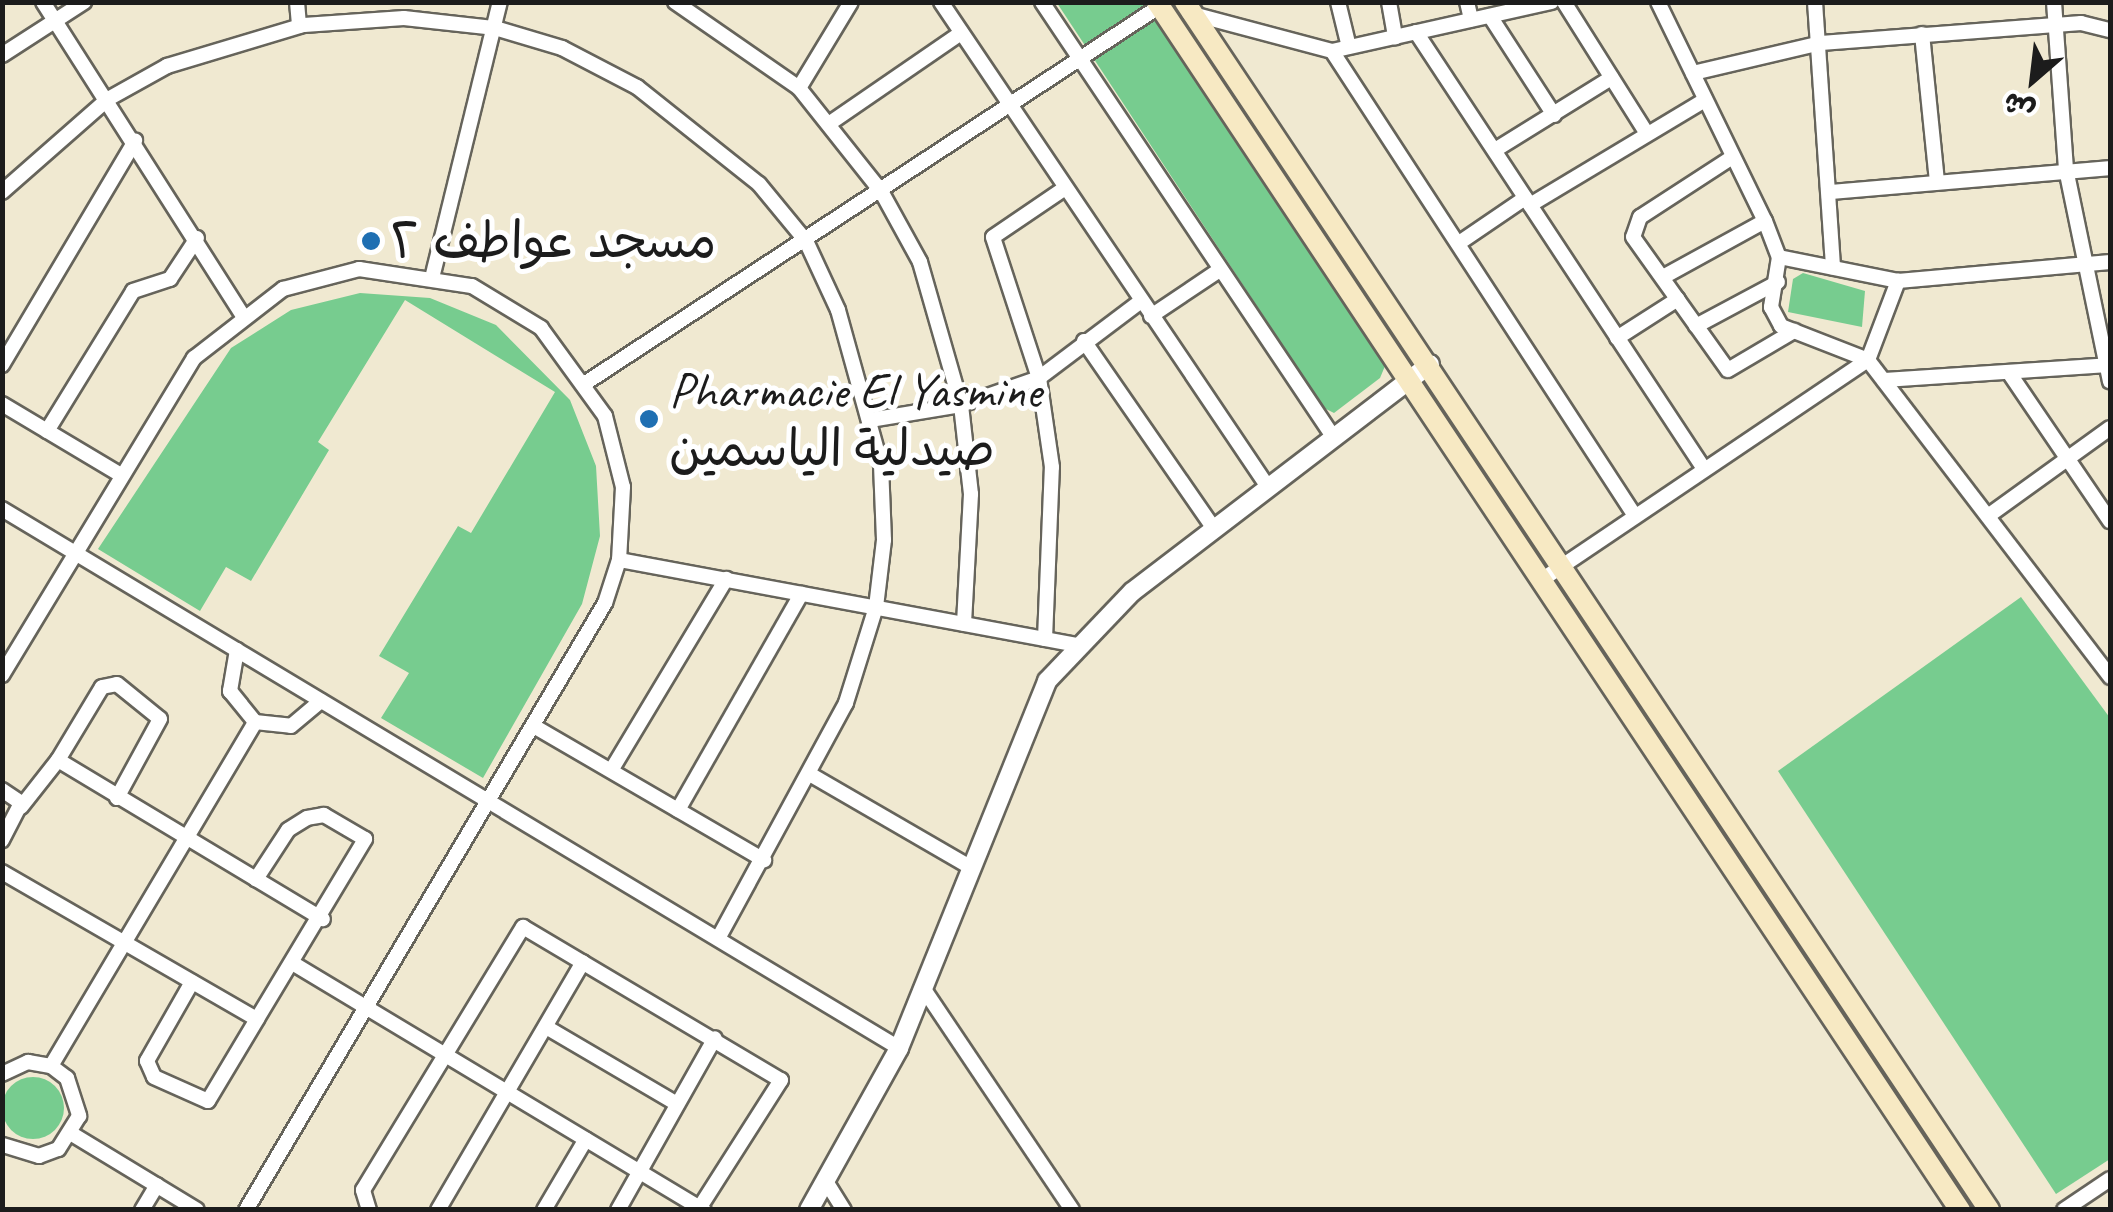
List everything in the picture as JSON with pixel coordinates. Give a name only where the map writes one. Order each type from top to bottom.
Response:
[{"type":"main road","points":[[1188,7],[1430,364],[1989,1210]]},
{"type":"main road","points":[[1163,11],[1960,1210]]},
{"type":"main road","points":[[1860,1058],[1881,1046]]},
{"type":"street","points":[[44,2],[241,313]]},
{"type":"street","points":[[2,56],[84,2]]},
{"type":"street","points":[[297,2],[299,26]]},
{"type":"street","points":[[432,274],[500,2]]},
{"type":"street","points":[[675,2],[798,88],[882,190],[920,262],[961,405],[972,494],[964,624]]},
{"type":"street","points":[[798,88],[851,2]]},
{"type":"street","points":[[941,2],[1140,302],[1268,486]]},
{"type":"street","points":[[1042,2],[1332,435]]},
{"type":"street","points":[[1338,2],[1349,47]]},
{"type":"street","points":[[1389,2],[1396,37]]},
{"type":"street","points":[[1467,2],[1470,20]]},
{"type":"street","points":[[587,382],[1080,59],[1163,11],[1188,7],[1332,50],[1552,2]]},
{"type":"street","points":[[1564,2],[1646,132]]},
{"type":"street","points":[[1658,2],[1765,221],[1778,258],[1774,318],[1794,331],[1868,360],[2110,677]]},
{"type":"street","points":[[1815,2],[1832,192],[1834,266]]},
{"type":"street","points":[[2054,2],[2066,169],[2081,264],[2110,381]]},
{"type":"street","points":[[1490,16],[1554,114]]},
{"type":"street","points":[[2,192],[108,99],[168,66],[299,26],[404,18],[495,28],[637,86],[706,134],[806,241],[870,420],[884,540],[876,606],[813,776],[718,940]]},
{"type":"street","points":[[1692,73],[1820,44],[2058,24],[2110,30]]},
{"type":"street","points":[[1416,32],[1704,470]]},
{"type":"street","points":[[830,123],[962,33]]},
{"type":"street","points":[[1922,34],[1937,182]]},
{"type":"street","points":[[1332,50],[1635,516]]},
{"type":"street","points":[[1495,150],[1610,78]]},
{"type":"street","points":[[1459,244],[1705,100]]},
{"type":"street","points":[[2,364],[135,141]]},
{"type":"street","points":[[1731,158],[1634,224],[1678,300],[1733,371],[1794,331]]},
{"type":"street","points":[[1832,192],[2110,168]]},
{"type":"street","points":[[1045,640],[1054,515],[1038,378],[993,238],[1064,188]]},
{"type":"street","points":[[1663,277],[1765,221]]},
{"type":"street","points":[[47,431],[133,291],[170,279],[196,238]]},
{"type":"street","points":[[1778,258],[1898,281],[2110,262]]},
{"type":"street","points":[[1151,316],[1218,270]]},
{"type":"street","points":[[2,674],[194,358],[241,313],[322,276],[432,274],[510,305],[587,382],[617,451],[619,560],[537,728],[246,1210]]},
{"type":"street","points":[[1543,580],[1868,360],[1898,281]]},
{"type":"street","points":[[1696,326],[1778,282]]},
{"type":"street","points":[[1618,338],[1678,300]]},
{"type":"street","points":[[870,420],[961,405],[1038,378],[1140,302]]},
{"type":"street","points":[[1084,340],[1214,528]]},
{"type":"street","points":[[809,1210],[899,1048],[1026,715],[1076,644],[1214,528],[1430,364]]},
{"type":"street","points":[[1884,380],[2106,365]]},
{"type":"street","points":[[2010,374],[2110,520]]},
{"type":"street","points":[[2,404],[121,475]]},
{"type":"street","points":[[1988,516],[2110,428]]},
{"type":"street","points":[[2,509],[899,1048]]},
{"type":"street","points":[[619,560],[1076,644]]},
{"type":"street","points":[[612,768],[726,580]]},
{"type":"street","points":[[678,810],[801,594]]},
{"type":"street","points":[[237,650],[230,692],[254,722],[292,726],[321,701]]},
{"type":"street","points":[[2,840],[21,807],[58,760],[102,687],[118,684],[160,719],[117,798]]},
{"type":"street","points":[[51,1066],[254,722]]},
{"type":"street","points":[[537,728],[612,768],[764,860]]},
{"type":"street","points":[[58,760],[184,841],[323,918]]},
{"type":"street","points":[[813,776],[968,866]]},
{"type":"street","points":[[2,790],[21,807]]},
{"type":"street","points":[[192,982],[148,1061],[154,1076],[208,1101],[364,846],[360,832],[324,815],[307,818],[288,830],[256,880]]},
{"type":"street","points":[[2,872],[257,1018]]},
{"type":"street","points":[[294,964],[442,1051],[702,1208],[781,1080],[583,962],[516,930],[442,1051],[362,1190],[369,1210]]},
{"type":"street","points":[[438,1210],[583,962]]},
{"type":"street","points":[[922,988],[1072,1210]]},
{"type":"street","points":[[546,1027],[677,1104]]},
{"type":"street","points":[[618,1210],[715,1038]]},
{"type":"street","points":[[2,1074],[28,1062],[51,1066],[77,1096],[72,1134],[38,1156],[2,1145]]},
{"type":"street","points":[[72,1134],[197,1210]]},
{"type":"street","points":[[544,1210],[586,1139]]},
{"type":"street","points":[[2064,1210],[2086,1203],[2110,1179]]},
{"type":"street","points":[[826,1183],[844,1210]]},
{"type":"street","points":[[142,1210],[157,1185]]},
{"type":"green space","points":[[1057,3],[1144,3],[1385,366],[1380,378],[1334,413],[1324,408]]},
{"type":"green space","points":[[1803,273],[1865,291],[1862,327],[1788,312],[1793,279]]},
{"type":"green space","points":[[360,293],[430,298],[496,325],[570,400],[596,466],[600,536],[582,604],[483,778],[381,718],[409,673],[379,656],[458,526],[471,533],[555,392],[405,300],[318,442],[329,450],[251,581],[226,567],[200,611],[98,549],[231,348],[291,310]]},
{"type":"green space","points":[[2021,597],[2110,718],[2110,1159],[2056,1194],[1778,771]]},
{"type":"green space","points":[[33,1077],[55,1086],[64,1108],[55,1130],[33,1139],[11,1130],[2,1108],[11,1086]]},
{"type":"place","name":"مسجد عواطف ٢","points":[[371,241]]},
{"type":"place","name":"Pharmacie El Yasmine صيدلية الياسمين","points":[[649,419]]}]
